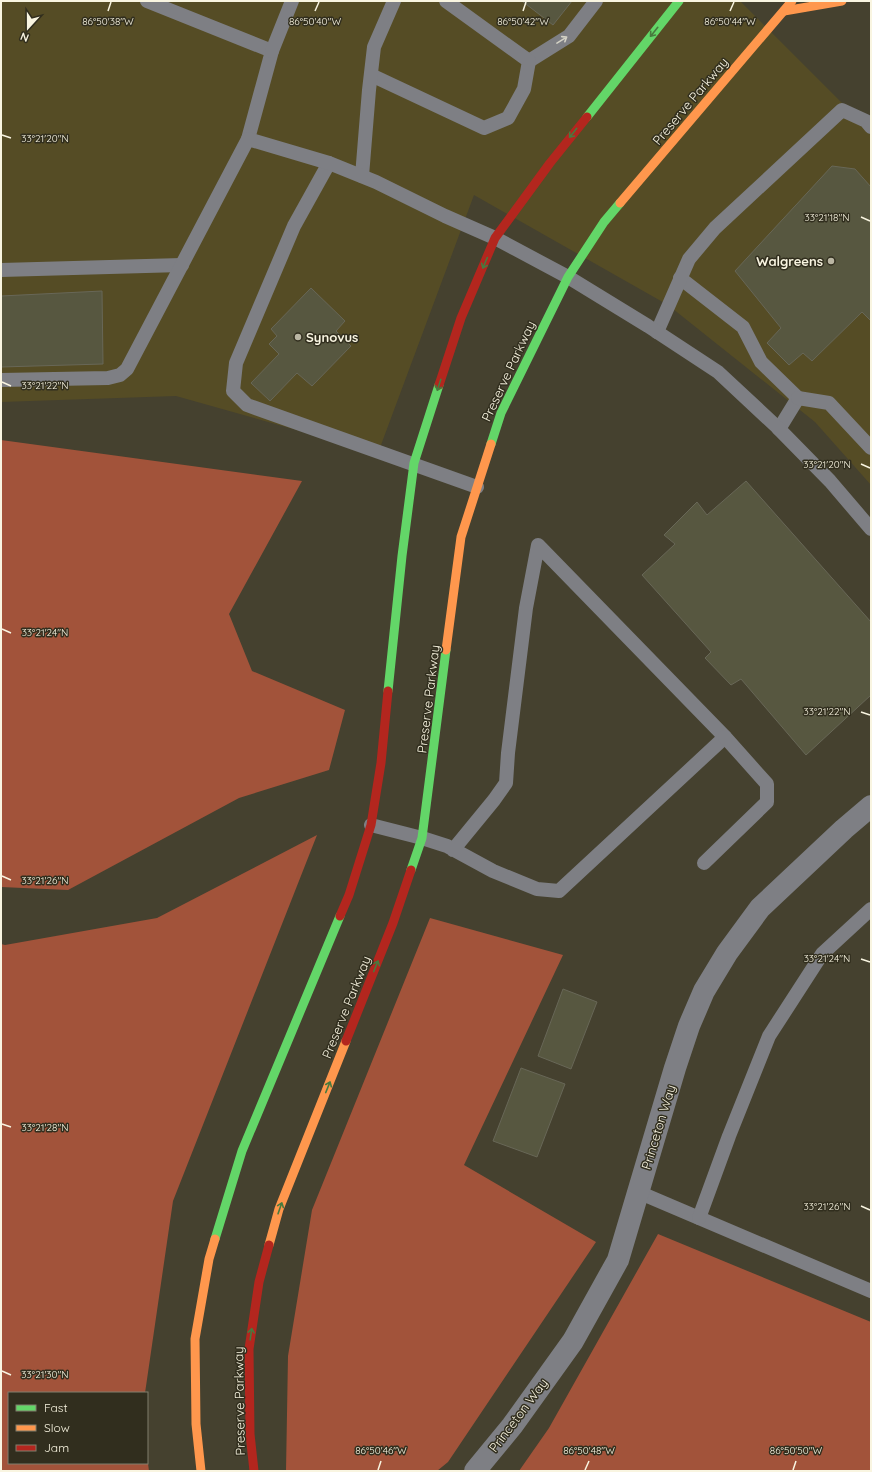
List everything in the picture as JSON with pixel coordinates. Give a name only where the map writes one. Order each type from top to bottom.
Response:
[{"type":"street","points":[[201,1471],[196,1424],[195,1339],[209,1259],[242,1151],[349,895],[371,824],[381,763],[402,556],[414,464],[461,318],[496,238],[550,163],[679,1]]},
{"type":"street","name":"Preserve Parkway","points":[[254,1471],[250,1434],[249,1349],[259,1282],[279,1209],[393,923],[422,838],[461,537],[500,413],[568,277],[604,222],[792,1]]},
{"type":"street","points":[[784,11],[842,1]]},
{"type":"street","name":"Princeton Way","points":[[475,1471],[512,1426],[573,1341],[618,1260],[675,1068],[689,1026],[704,991],[727,953],[760,908],[844,829],[871,806]]},
{"type":"lane","points":[[147,1],[272,51]]},
{"type":"lane","points":[[1,380],[108,378],[120,375],[127,369],[248,139],[272,51],[292,1]]},
{"type":"lane","points":[[362,176],[374,47],[394,1]]},
{"type":"lane","points":[[446,1],[529,61]]},
{"type":"lane","points":[[371,75],[484,128],[508,118],[524,89],[529,61],[569,36],[596,1]]},
{"type":"lane","points":[[657,332],[689,259],[715,228],[842,110],[866,121],[871,127]]},
{"type":"lane","points":[[248,139],[329,163],[362,176],[445,216],[496,238],[568,277],[657,332],[718,372],[779,429],[870,525]]},
{"type":"lane","points":[[329,163],[294,226],[236,363],[233,391],[248,404],[477,487]]},
{"type":"lane","points":[[1,270],[182,265]]},
{"type":"lane","points":[[680,278],[744,327],[761,362],[798,398],[829,403],[871,448]]},
{"type":"lane","points":[[779,429],[798,398]]},
{"type":"lane","points":[[453,850],[506,783],[508,753],[524,629],[538,545],[725,737],[767,784],[767,802],[704,863]]},
{"type":"lane","points":[[371,824],[422,838],[453,850],[493,871],[537,889],[559,891],[725,737]]},
{"type":"lane","points":[[699,1218],[728,1136],[769,1036],[822,954],[871,909]]},
{"type":"lane","points":[[638,1192],[871,1291]]},
{"type":"shaded area","points":[[1,1],[740,1],[871,132],[871,485],[815,422],[668,305],[474,195],[378,453],[176,396],[1,402]]},
{"type":"shaded area","points":[[1,440],[302,481],[229,614],[252,671],[345,710],[329,770],[239,798],[68,890],[1,887]]},
{"type":"shaded area","points":[[317,835],[173,1201],[145,1392],[8,1392],[8,1464],[148,1464],[149,1471],[1,1471],[1,944],[5,945],[157,918]]},
{"type":"shaded area","points":[[430,918],[563,955],[464,1165],[596,1242],[448,1462],[437,1471],[286,1471],[288,1356],[312,1210]]},
{"type":"shaded area","points":[[658,1234],[871,1322],[871,1471],[519,1471],[549,1428]]},
{"type":"building","points":[[522,1],[572,1],[553,25]]},
{"type":"building","points":[[832,166],[855,169],[871,187],[871,321],[862,312],[812,361],[803,353],[789,365],[767,343],[781,328],[735,271]]},
{"type":"building","points":[[311,288],[345,321],[336,331],[351,346],[312,386],[297,373],[270,401],[251,383],[279,354],[269,344],[277,336],[271,329]]},
{"type":"building","points":[[102,291],[103,364],[1,367],[1,296]]},
{"type":"building","points":[[746,481],[871,622],[871,695],[806,755],[741,679],[731,685],[705,658],[711,652],[642,575],[675,544],[664,535],[697,502],[707,515]]},
{"type":"building","points":[[563,989],[597,1002],[571,1069],[538,1056]]},
{"type":"building","points":[[521,1068],[565,1084],[537,1157],[493,1141]]},
{"type":"traffic: fast","points":[[587,117],[679,1]]},
{"type":"traffic: fast","points":[[491,444],[501,413],[568,277],[604,222],[620,203]]},
{"type":"traffic: fast","points":[[388,691],[402,556],[414,463],[439,385]]},
{"type":"traffic: fast","points":[[411,870],[422,838],[446,650]]},
{"type":"traffic: fast","points":[[215,1239],[242,1151],[340,916]]},
{"type":"traffic: slow","points":[[620,203],[792,1]]},
{"type":"traffic: slow","points":[[784,11],[842,1]]},
{"type":"traffic: slow","points":[[446,650],[461,537],[491,444]]},
{"type":"traffic: slow","points":[[269,1245],[279,1209],[346,1041]]},
{"type":"traffic: slow","points":[[201,1471],[196,1424],[195,1339],[209,1259],[215,1239]]},
{"type":"traffic: jam","points":[[439,385],[461,318],[495,238],[550,163],[587,117]]},
{"type":"traffic: jam","points":[[340,916],[349,895],[371,825],[381,763],[388,691]]},
{"type":"traffic: jam","points":[[346,1041],[393,923],[411,870]]},
{"type":"traffic: jam","points":[[254,1471],[250,1434],[249,1349],[259,1282],[269,1245]]},
{"type":"place","name":"Walgreens","points":[[831,261]]},
{"type":"place","name":"Synovus","points":[[298,337]]}]
